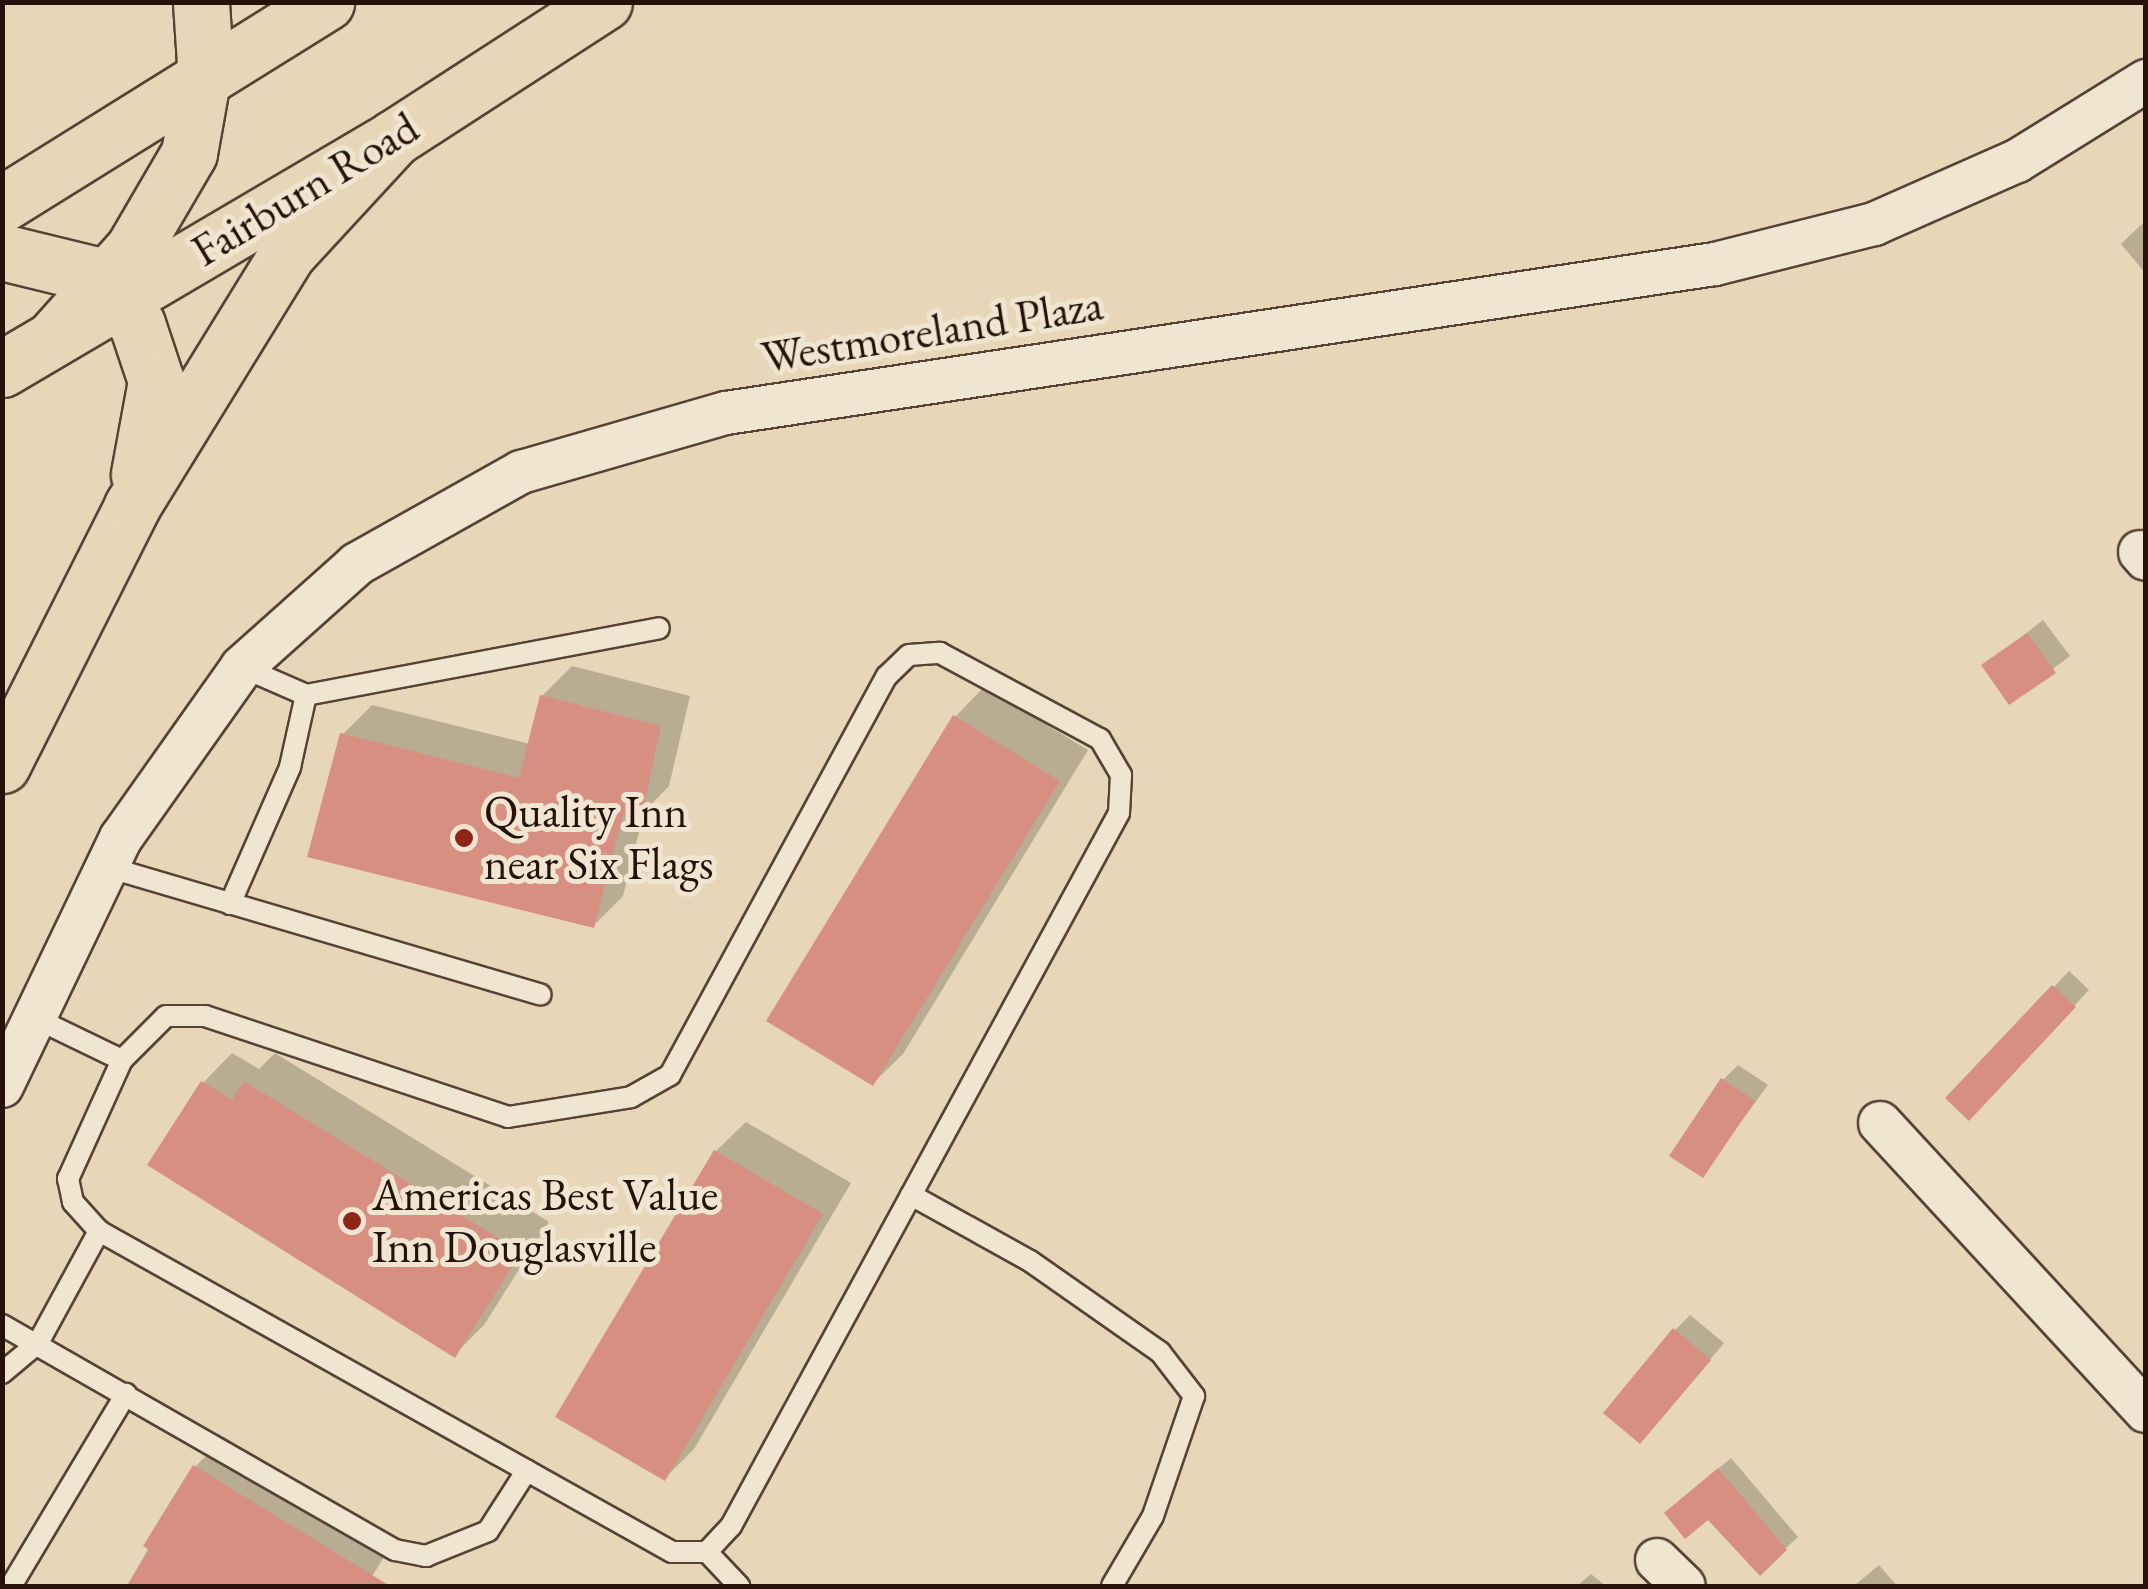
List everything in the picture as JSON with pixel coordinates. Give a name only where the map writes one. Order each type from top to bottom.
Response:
[{"type":"main road","points":[[114,290],[190,153],[204,79],[201,2]]},
{"type":"main road","points":[[2,204],[326,2]]},
{"type":"main road","name":"Fairburn Road","points":[[2,369],[55,336],[114,290],[394,138],[604,2]]},
{"type":"main road","points":[[2,765],[132,506],[287,254],[394,138]]},
{"type":"main road","points":[[2,252],[72,264],[114,290],[149,349],[156,380],[132,506]]},
{"type":"street","name":"Westmoreland Plaza","points":[[2,1086],[106,867],[242,667],[357,564],[521,472],[726,413],[1715,264],[1874,224],[2017,160],[2146,81]]},
{"type":"street","points":[[1880,1122],[2146,1411]]},
{"type":"lane","points":[[242,667],[306,695],[660,628]]},
{"type":"lane","points":[[707,1552],[731,1526],[1119,813],[1121,775],[1100,739],[940,652],[909,656],[887,676],[670,1075],[632,1098],[508,1117],[205,1016],[166,1016],[122,1060],[68,1179],[73,1202],[99,1231],[672,1552],[707,1552],[739,1586]]},
{"type":"lane","points":[[230,904],[290,766],[306,695]]},
{"type":"lane","points":[[106,867],[541,995]]},
{"type":"lane","points":[[35,1018],[122,1060]]},
{"type":"lane","points":[[911,1195],[1030,1261],[1160,1352],[1194,1396],[1154,1516],[1112,1586]]},
{"type":"lane","points":[[2,1373],[38,1343],[99,1231]]},
{"type":"lane","points":[[2,1325],[395,1550],[426,1556],[488,1531],[526,1470]]},
{"type":"lane","points":[[12,1586],[126,1394]]},
{"type":"building","points":[[2027,633],[2056,673],[2009,705],[1981,665]]},
{"type":"building","name":"Quality Inn near Six Flags","points":[[540,695],[661,726],[641,819],[623,815],[594,928],[307,857],[340,733],[519,778]]},
{"type":"building","points":[[953,715],[1060,781],[873,1086],[766,1021]]},
{"type":"building","points":[[2052,985],[2076,1007],[1969,1121],[1945,1098]]},
{"type":"building","points":[[1721,1078],[1755,1101],[1703,1178],[1669,1156]]},
{"type":"building","name":"Americas Best Value Inn Douglasville","points":[[201,1081],[232,1100],[244,1081],[521,1252],[455,1358],[147,1165]]},
{"type":"building","points":[[714,1150],[823,1214],[665,1481],[555,1417]]},
{"type":"building","points":[[1673,1328],[1711,1360],[1640,1444],[1603,1413]]},
{"type":"building","points":[[193,1465],[390,1586],[127,1586],[149,1550],[143,1546]]},
{"type":"building","points":[[1718,1468],[1787,1550],[1760,1576],[1708,1520],[1685,1539],[1664,1513]]},
{"type":"place","name":"Quality Inn near Six Flags","points":[[464,838]]},
{"type":"place","name":"Americas Best Value Inn Douglasville","points":[[352,1221]]}]
